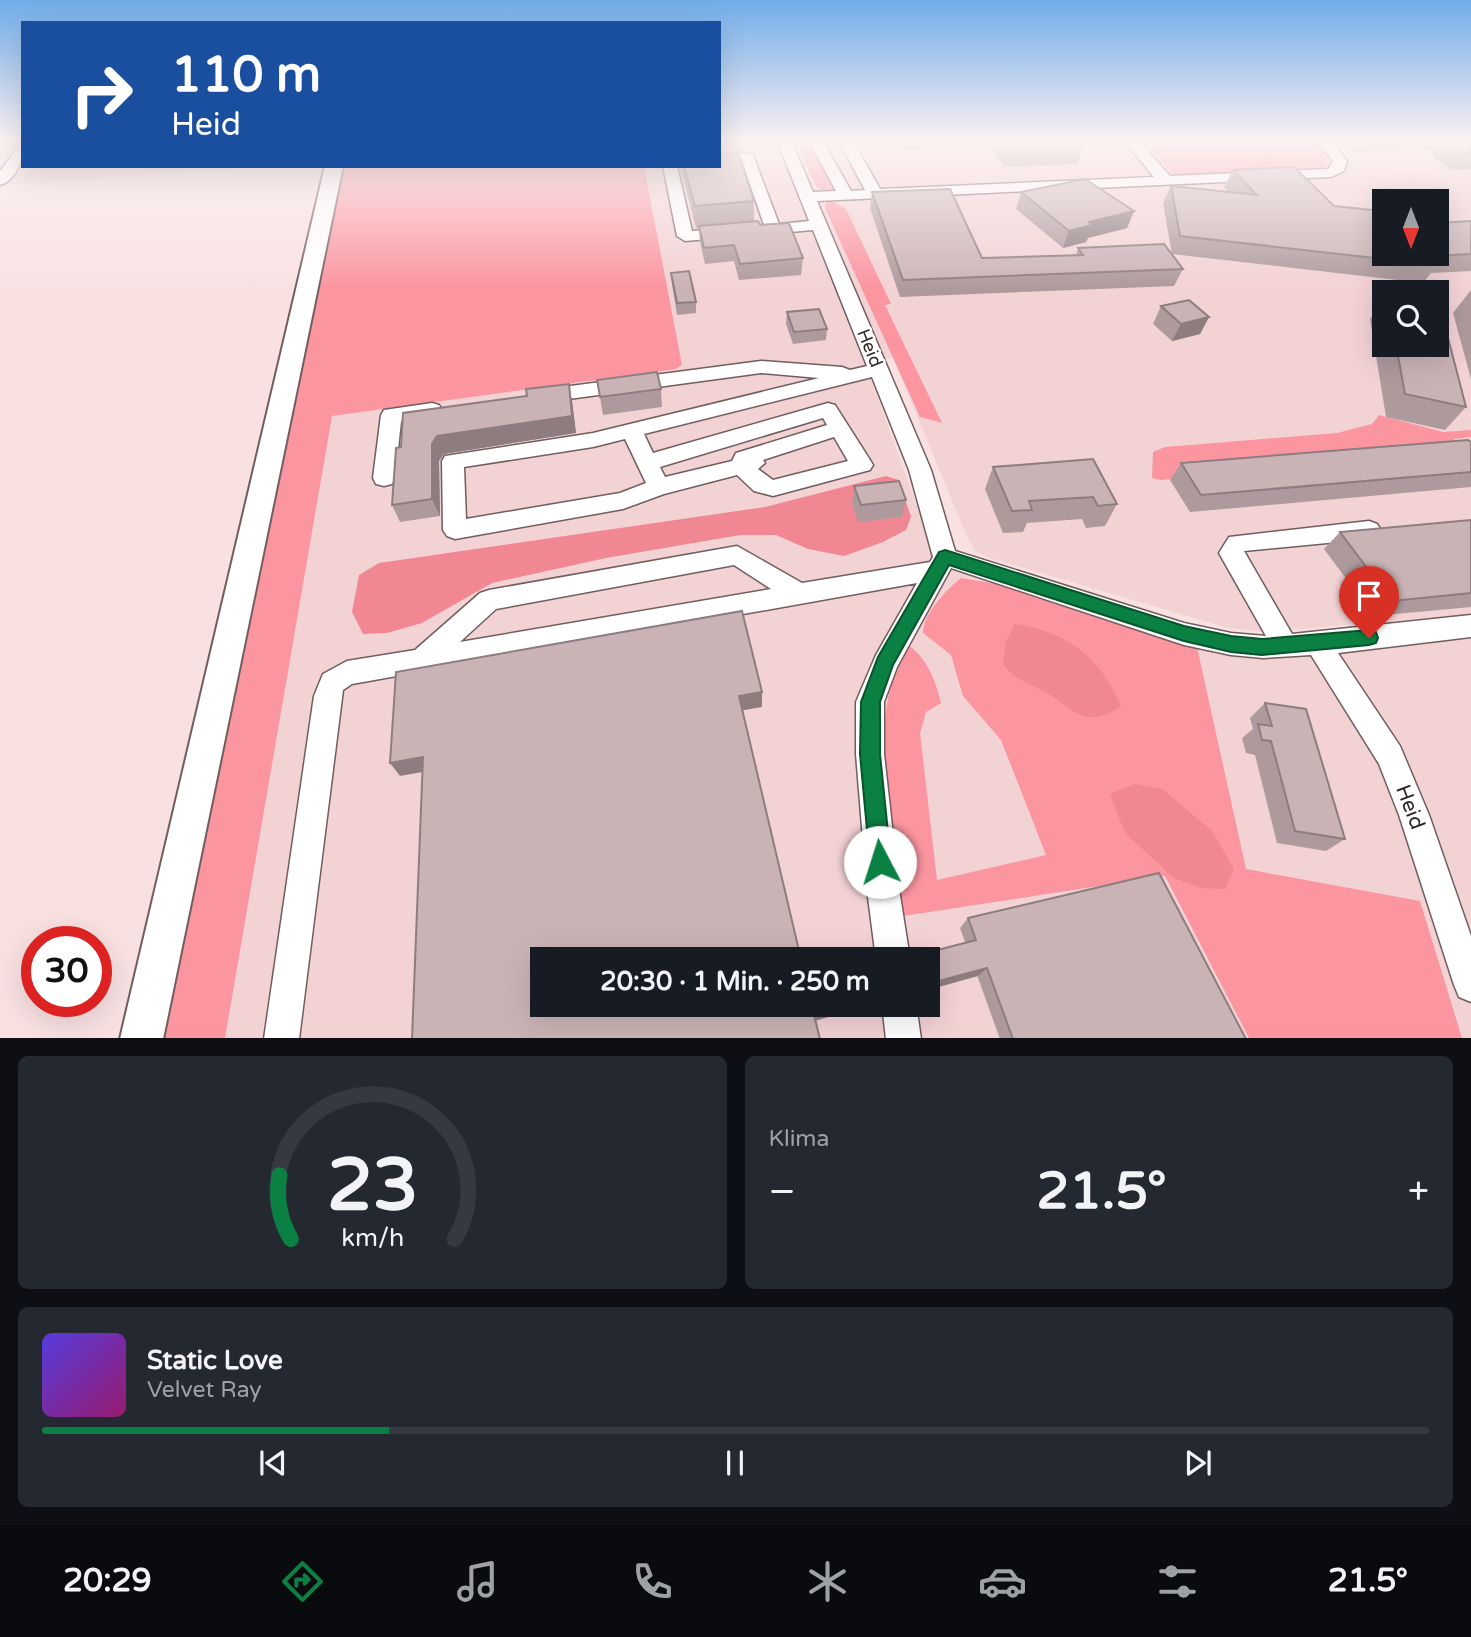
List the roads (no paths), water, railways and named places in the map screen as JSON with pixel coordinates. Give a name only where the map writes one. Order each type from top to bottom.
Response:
[{"type":"main road","points":[[141,1038],[328,191]]},
{"type":"street","points":[[675,191],[685,236],[820,225]]},
{"type":"street","points":[[760,191],[773,229]]},
{"type":"street","name":"Heid","points":[[806,191],[820,225],[867,372],[920,470],[942,563]]},
{"type":"street","points":[[844,191],[847,196]]},
{"type":"street","points":[[808,197],[932,191]]},
{"type":"street","points":[[514,399],[761,367],[867,372]]},
{"type":"street","points":[[842,434],[740,466],[659,487],[623,501],[455,530],[453,461],[593,440],[867,372]]},
{"type":"street","points":[[384,478],[391,415],[446,408]]},
{"type":"street","points":[[648,463],[828,410],[862,465],[773,488],[762,485],[740,466]]},
{"type":"street","points":[[632,431],[659,487]]},
{"type":"street","points":[[1285,646],[1231,553],[1237,543],[1389,529]]},
{"type":"street","points":[[423,659],[489,600],[737,555],[800,594]]},
{"type":"street","points":[[891,947],[870,754],[870,702],[885,663],[942,563]]},
{"type":"street","points":[[281,1038],[330,689],[332,682],[347,673],[800,594],[942,563],[1184,634],[1231,644],[1285,646],[1471,626]]},
{"type":"street","name":"Heid","points":[[1318,643],[1390,756],[1414,815],[1471,985]]},
{"type":"street","points":[[902,1017],[904,1038]]}]
